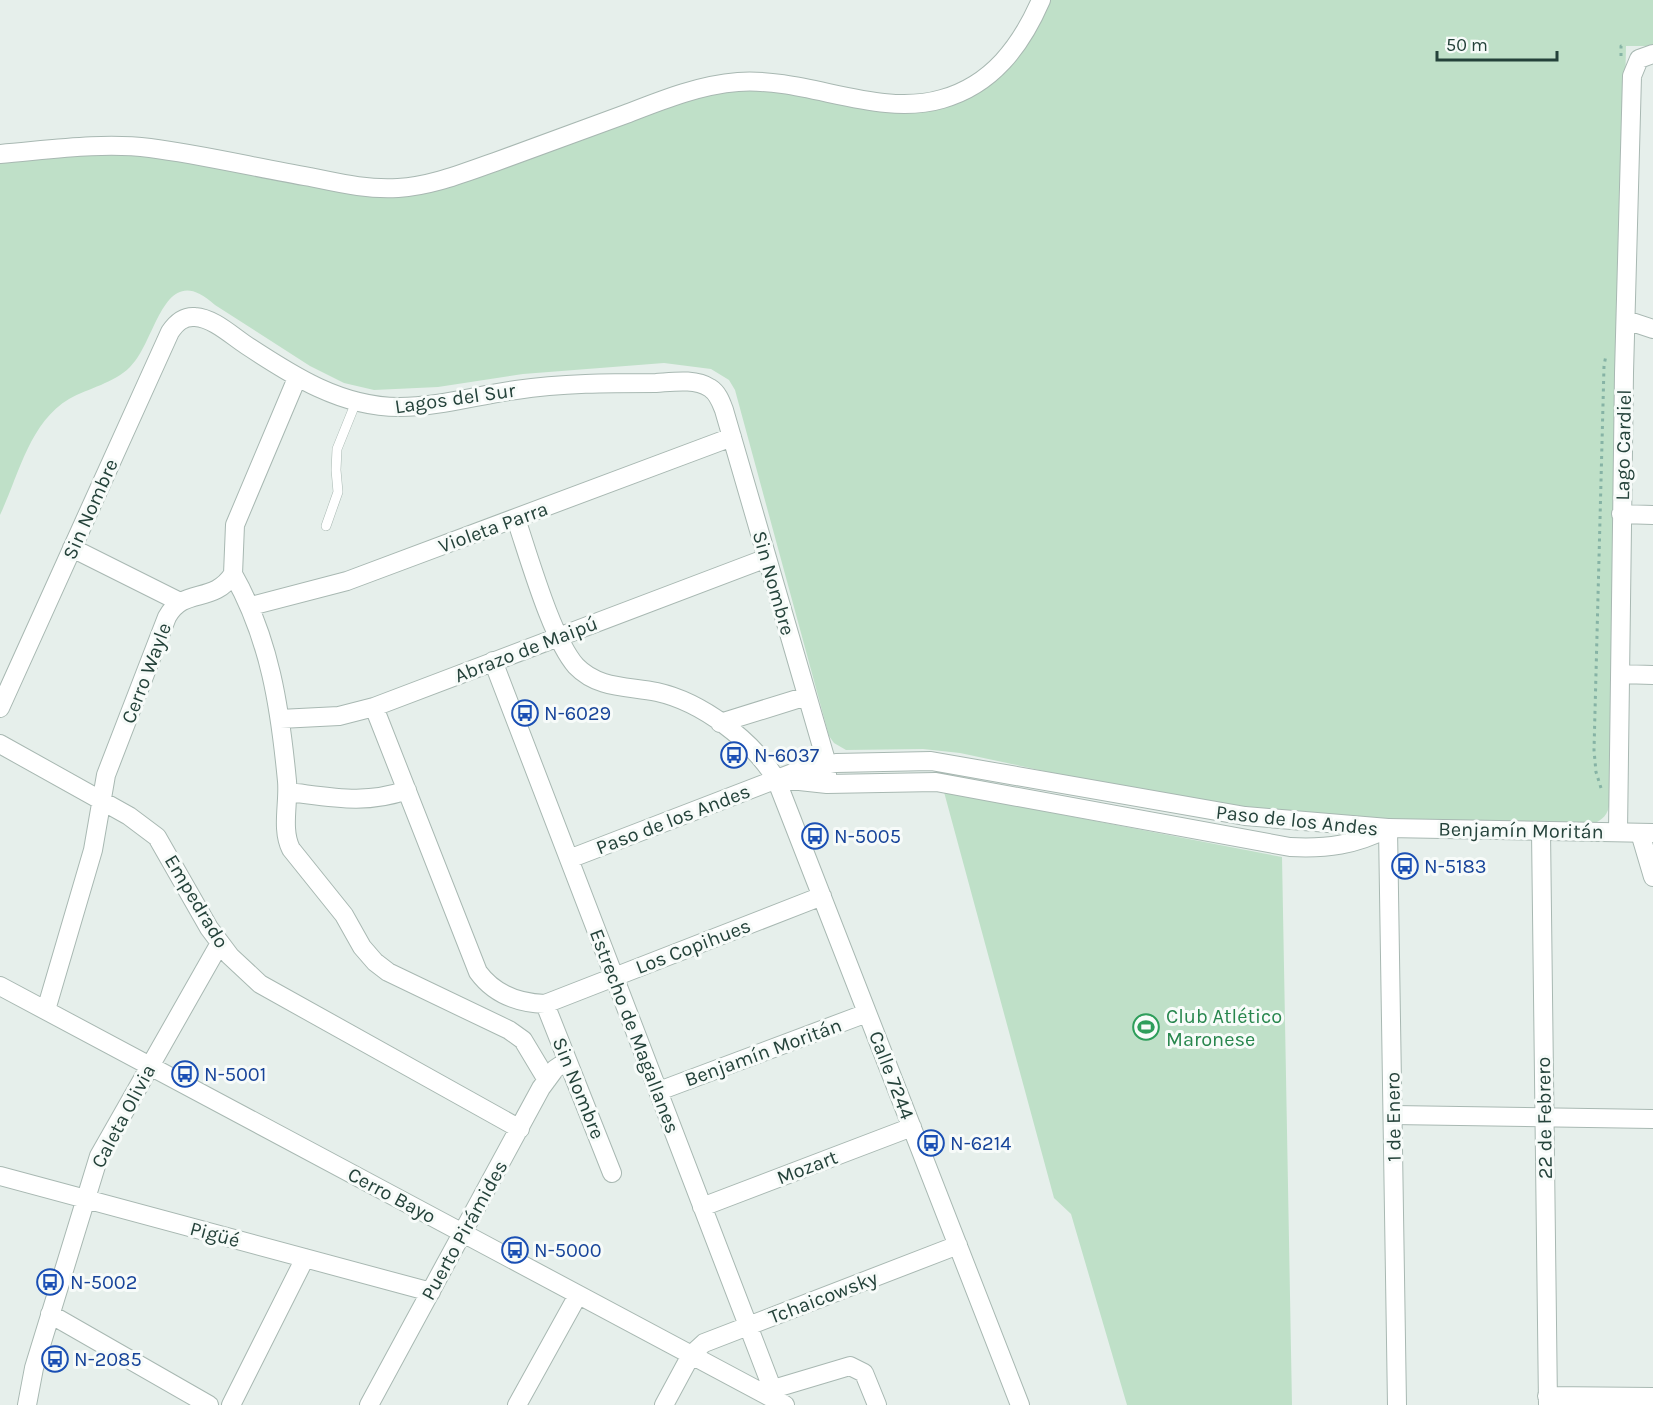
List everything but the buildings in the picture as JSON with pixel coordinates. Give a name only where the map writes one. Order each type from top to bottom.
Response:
[{"type":"street","points":[[0,154],[127,146],[170,151],[370,188],[419,186],[467,172],[669,98],[712,86],[765,82],[812,87],[867,101],[916,103],[941,99],[987,77],[1005,61],[1022,39],[1041,0]]},
{"type":"street","name":"Lago Cardiel","points":[[1618,832],[1621,514],[1632,76],[1646,56]]},
{"type":"street","name":"Lagos del Sur","points":[[188,317],[196,316],[213,323],[297,378],[356,402],[383,407],[408,407],[517,390],[578,384],[690,382],[709,387]]},
{"type":"street","name":"Sin Nombre","points":[[0,708],[170,332],[174,325],[188,317]]},
{"type":"street","points":[[1626,320],[1653,328]]},
{"type":"street","points":[[297,378],[235,525],[233,574],[251,606],[271,669],[280,719],[288,792],[287,840],[344,915],[375,962],[388,972],[509,1030],[522,1040],[547,1080]]},
{"type":"street","name":"Sin Nombre","points":[[709,387],[720,401],[732,437],[827,764],[827,784]]},
{"type":"street","name":"Violeta Parra","points":[[251,606],[347,581],[732,437]]},
{"type":"street","points":[[1621,514],[1653,515]]},
{"type":"street","points":[[516,519],[559,636],[570,658],[590,677],[622,688],[657,692],[676,698],[720,723],[756,753],[776,779]]},
{"type":"street","points":[[72,548],[178,601]]},
{"type":"street","name":"Abrazo de Maipú","points":[[280,719],[339,716],[374,706],[767,558]]},
{"type":"street","name":"Cerro Wayle","points":[[46,1010],[93,850],[110,763],[167,617],[178,601],[219,590],[233,574]]},
{"type":"street","name":"Estrecho de Magallanes","points":[[493,661],[702,1207],[778,1398]]},
{"type":"street","points":[[1620,674],[1653,675]]},
{"type":"street","points":[[720,723],[807,696]]},
{"type":"street","points":[[374,706],[478,972],[486,983],[497,990],[537,1003]]},
{"type":"street","name":"Empedrado","points":[[0,744],[144,825],[157,837],[220,944],[243,969],[268,989],[520,1129]]},
{"type":"street","name":"Paso de los Andes","points":[[569,859],[776,779],[827,764],[931,761],[1245,816],[1388,828]]},
{"type":"street","name":"Paso de los Andes","points":[[776,779],[827,784],[914,781],[958,784],[1290,847],[1322,848],[1354,843],[1388,828]]},
{"type":"street","name":"Calle 7244","points":[[776,779],[1020,1405]]},
{"type":"street","points":[[288,792],[368,799],[383,798],[407,790]]},
{"type":"street","name":"Benjamín Moritán","points":[[1388,828],[1646,833]]},
{"type":"street","name":"1 de Enero","points":[[1388,828],[1397,1405]]},
{"type":"street","name":"22 de Febrero","points":[[1541,831],[1547,1401]]},
{"type":"street","points":[[1646,833],[1653,876]]},
{"type":"street","name":"Los Copihues","points":[[537,1003],[614,977],[822,896]]},
{"type":"street","name":"Caleta Olivia","points":[[27,1405],[34,1368],[84,1198],[99,1156],[220,944]]},
{"type":"street","name":"Cerro Bayo","points":[[0,986],[691,1355],[778,1398]]},
{"type":"street","name":"Sin Nombre","points":[[537,1003],[567,1061],[612,1173]]},
{"type":"street","name":"Benjamín Moritán","points":[[659,1091],[867,1013]]},
{"type":"street","name":"Puerto Pirámides","points":[[369,1405],[547,1080],[555,1069],[567,1061]]},
{"type":"street","points":[[1393,1115],[1653,1119]]},
{"type":"street","name":"Mozart","points":[[702,1207],[912,1127]]},
{"type":"street","name":"Pigüé","points":[[0,1176],[431,1292]]},
{"type":"street","name":"Tchaicowsky","points":[[691,1355],[704,1343],[958,1245]]},
{"type":"street","points":[[231,1405],[305,1258]]},
{"type":"street","points":[[517,1405],[578,1295]]},
{"type":"street","points":[[50,1314],[209,1405]]},
{"type":"street","points":[[664,1405],[691,1355]]},
{"type":"street","points":[[778,1398],[850,1366],[864,1373],[877,1405]]},
{"type":"street","points":[[1547,1401],[1653,1396]]},
{"type":"lane","points":[[326,526],[338,492],[336,470],[338,449],[356,402]]},
{"type":"green space","points":[[1041,0],[1653,0],[1653,46],[1626,46],[1610,800],[1609,808],[1602,819],[1595,823],[1444,821],[1292,813],[1162,795],[960,753],[923,749],[846,750],[834,743],[829,736],[735,390],[729,380],[711,369],[664,363],[523,374],[438,387],[374,390],[344,383],[310,366],[198,293],[184,291],[172,297],[163,308],[139,355],[124,373],[69,399],[55,409],[44,422],[27,451],[0,515],[0,154],[105,146],[396,189],[712,86],[916,103],[986,77]]},
{"type":"green space","name":"Club Atlético Maronese","points":[[944,792],[1282,857],[1292,1405],[1127,1405],[1071,1214],[1054,1198]]},
{"type":"place","name":"N-6029","points":[[525,713]]},
{"type":"place","name":"N-6037","points":[[734,755]]},
{"type":"place","name":"N-5005","points":[[815,836]]},
{"type":"place","name":"N-5183","points":[[1405,866]]},
{"type":"place","name":"Club Atlético Maronese","points":[[1146,1027]]},
{"type":"place","name":"N-5001","points":[[185,1074]]},
{"type":"place","name":"N-6214","points":[[931,1143]]},
{"type":"place","name":"N-5000","points":[[515,1250]]},
{"type":"place","name":"N-5002","points":[[50,1282]]},
{"type":"place","name":"N-2085","points":[[55,1359]]}]
